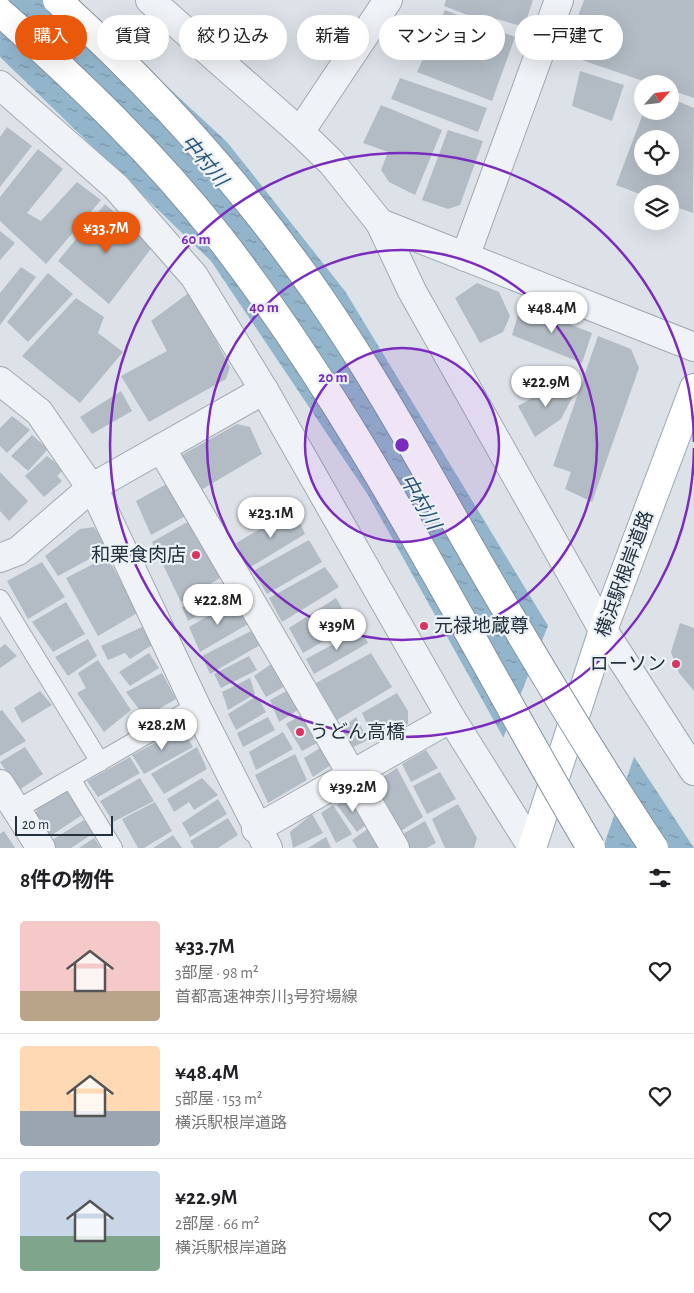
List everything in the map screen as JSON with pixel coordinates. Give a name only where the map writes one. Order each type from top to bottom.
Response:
[{"type":"main road","points":[[58,0],[132,71],[194,136],[256,210],[314,289],[385,400],[590,750],[654,848]]},
{"type":"main road","points":[[0,12],[99,103],[159,166],[218,237],[278,317],[328,393],[383,483],[591,848]]},
{"type":"main road","name":"横浜駅根岸道路","points":[[533,848],[603,630],[694,388]]},
{"type":"street","points":[[150,0],[300,132],[332,163],[380,223],[412,291],[603,630],[694,771]]},
{"type":"street","points":[[300,132],[388,0]]},
{"type":"street","points":[[465,257],[559,0]]},
{"type":"street","points":[[0,85],[116,187],[194,276],[264,390],[450,718],[533,848]]},
{"type":"street","points":[[380,223],[694,347]]},
{"type":"street","points":[[0,380],[39,412],[102,506],[196,706],[262,839],[352,776],[450,718]]},
{"type":"street","points":[[0,558],[18,551],[91,488],[264,390]]},
{"type":"street","points":[[161,448],[395,848]]},
{"type":"street","points":[[0,784],[41,848]]},
{"type":"lane","points":[[0,599],[100,762]]},
{"type":"lane","points":[[16,810],[196,706]]},
{"type":"lane","points":[[71,779],[113,848]]},
{"type":"water","name":"中村川","points":[[0,0],[74,0],[97,21],[97,60],[139,60],[227,142],[345,291],[547,624],[694,848],[565,848],[368,495],[211,261],[0,57]]},
{"type":"pier","points":[[549,623],[635,754],[603,848],[562,848],[502,741]]},
{"type":"building","points":[[446,0],[533,0],[528,15],[515,15],[515,24],[505,21],[505,15],[467,15],[444,6]]},
{"type":"building","points":[[584,0],[694,0],[694,98],[679,93],[679,75],[634,75],[634,78],[582,60],[623,60],[623,15],[578,15]]},
{"type":"building","points":[[445,10],[458,15],[443,15]]},
{"type":"building","points":[[505,33],[515,37],[492,101],[417,72],[422,60],[505,60]]},
{"type":"building","points":[[580,71],[624,85],[612,121],[572,106]]},
{"type":"building","points":[[400,78],[487,108],[478,132],[391,99]]},
{"type":"building","points":[[679,102],[694,108],[693,213],[679,208],[679,185],[634,185],[634,192],[616,185],[634,137],[634,175],[679,175],[679,130],[637,130],[641,120],[679,120]]},
{"type":"building","points":[[381,105],[442,130],[415,195],[389,182],[381,170],[388,152],[363,143]]},
{"type":"building","points":[[7,127],[32,146],[0,187],[0,137]]},
{"type":"building","points":[[448,130],[483,141],[460,205],[448,209],[422,200]]},
{"type":"building","points":[[38,149],[63,169],[27,213],[41,221],[77,182],[101,200],[46,264],[0,221],[0,197]]},
{"type":"building","points":[[105,204],[153,246],[109,304],[58,261]]},
{"type":"building","points":[[0,231],[15,243],[0,260]]},
{"type":"building","points":[[21,267],[36,277],[0,325],[0,293]]},
{"type":"building","points":[[48,273],[73,294],[28,342],[7,322]]},
{"type":"building","points":[[477,283],[499,292],[510,316],[503,332],[480,343],[455,298]]},
{"type":"building","points":[[190,292],[230,367],[226,379],[149,422],[121,376],[167,351],[151,321]]},
{"type":"building","points":[[76,298],[104,317],[98,333],[123,352],[80,403],[22,356]]},
{"type":"building","points":[[521,305],[592,333],[582,363],[512,335]]},
{"type":"building","points":[[598,336],[631,349],[639,368],[592,502],[565,489],[571,472],[553,466]]},
{"type":"building","points":[[563,381],[573,396],[561,419],[535,437],[518,406]]},
{"type":"building","points":[[121,391],[132,411],[92,434],[80,417]]},
{"type":"building","points":[[12,416],[30,430],[7,453],[0,446],[0,428]]},
{"type":"building","points":[[237,424],[250,427],[262,454],[201,490],[180,456]]},
{"type":"building","points":[[32,435],[48,449],[28,471],[11,456]]},
{"type":"building","points":[[47,456],[64,469],[57,476],[62,481],[44,497],[25,476]]},
{"type":"building","points":[[0,472],[28,501],[9,521],[0,511]]},
{"type":"building","points":[[170,482],[189,514],[151,535],[136,501]]},
{"type":"building","points":[[294,510],[305,534],[249,568],[236,543]]},
{"type":"building","points":[[191,520],[220,578],[181,602],[152,542]]},
{"type":"building","points":[[94,527],[108,549],[58,576],[45,556],[80,529]]},
{"type":"building","points":[[309,540],[322,562],[267,594],[253,571]]},
{"type":"building","points":[[107,557],[139,612],[98,636],[66,578]]},
{"type":"building","points":[[42,562],[65,597],[28,619],[7,581]]},
{"type":"building","points":[[325,567],[339,587],[282,622],[269,598]]},
{"type":"building","points":[[224,583],[232,597],[188,621],[182,607]]},
{"type":"building","points":[[336,598],[352,625],[303,653],[289,628]]},
{"type":"building","points":[[236,600],[248,624],[200,652],[189,627]]},
{"type":"building","points":[[66,602],[85,634],[53,652],[32,622]]},
{"type":"building","points":[[680,623],[694,628],[694,691],[679,673],[671,652]]},
{"type":"building","points":[[142,627],[152,645],[130,659],[125,653],[108,660],[101,646]]},
{"type":"building","points":[[361,629],[368,643],[314,674],[306,659]]},
{"type":"building","points":[[253,630],[260,645],[210,674],[202,656]]},
{"type":"building","points":[[88,639],[97,656],[68,676],[55,657]]},
{"type":"building","points":[[5,644],[17,656],[0,668],[0,648]]},
{"type":"building","points":[[149,653],[159,668],[130,686],[119,672]]},
{"type":"building","points":[[371,653],[392,687],[337,720],[316,683]]},
{"type":"building","points":[[249,656],[257,670],[221,688],[214,674]]},
{"type":"building","points":[[98,660],[131,710],[104,732],[77,693],[86,688],[78,673]]},
{"type":"building","points":[[274,662],[287,685],[266,697],[254,676]]},
{"type":"building","points":[[162,673],[176,699],[145,717],[126,692]]},
{"type":"building","points":[[250,678],[255,694],[228,710],[222,692]]},
{"type":"building","points":[[290,689],[298,710],[279,722],[270,700]]},
{"type":"building","points":[[40,691],[52,705],[22,723],[14,708]]},
{"type":"building","points":[[397,693],[408,711],[408,724],[375,741],[362,713]]},
{"type":"building","points":[[257,696],[266,712],[236,730],[228,714]]},
{"type":"building","points":[[2,710],[26,741],[0,756],[0,711]]},
{"type":"building","points":[[304,713],[319,742],[302,751],[286,724]]},
{"type":"building","points":[[268,717],[275,730],[243,747],[237,733]]},
{"type":"building","points":[[356,717],[368,740],[351,748],[342,728]]},
{"type":"building","points":[[182,729],[193,747],[144,774],[132,755]]},
{"type":"building","points":[[283,732],[293,749],[256,770],[249,752]]},
{"type":"building","points":[[25,747],[43,774],[19,790],[0,762]]},
{"type":"building","points":[[197,747],[207,769],[164,794],[151,774]]},
{"type":"building","points":[[320,748],[331,765],[313,777],[304,758]]},
{"type":"building","points":[[426,750],[438,768],[411,782],[402,764]]},
{"type":"building","points":[[295,754],[307,780],[268,803],[255,775]]},
{"type":"building","points":[[130,757],[140,773],[98,797],[87,781]]},
{"type":"building","points":[[397,768],[423,817],[401,831],[375,782]]},
{"type":"building","points":[[440,772],[456,799],[427,814],[413,786]]},
{"type":"building","points":[[140,778],[154,801],[113,822],[100,801]]},
{"type":"building","points":[[202,778],[218,795],[194,810],[189,802],[174,812],[167,799]]},
{"type":"building","points":[[67,791],[82,815],[49,837],[33,818],[39,806]]},
{"type":"building","points":[[352,795],[367,824],[357,832],[337,805]]},
{"type":"building","points":[[218,799],[227,814],[190,837],[182,823]]},
{"type":"building","points":[[155,802],[172,831],[144,848],[138,848],[122,819]]},
{"type":"building","points":[[458,804],[477,838],[474,848],[445,848],[432,819]]},
{"type":"building","points":[[333,805],[352,834],[336,843],[321,813]]},
{"type":"building","points":[[312,814],[323,833],[293,848],[290,832]]},
{"type":"building","points":[[228,818],[238,835],[218,848],[194,848],[190,841]]},
{"type":"building","points":[[84,820],[94,833],[71,848],[53,848],[49,842]]},
{"type":"building","points":[[425,821],[436,843],[427,848],[408,848],[401,835]]},
{"type":"building","points":[[369,828],[380,848],[357,848],[352,840]]},
{"type":"building","points":[[4,831],[15,848],[0,848],[0,834]]},
{"type":"building","points":[[173,835],[182,848],[153,848]]},
{"type":"building","points":[[326,837],[331,848],[308,848]]},
{"type":"building","points":[[94,838],[101,848],[79,848]]},
{"type":"place","name":"和栗食肉店","points":[[196,555]]},
{"type":"place","name":"元禄地蔵尊","points":[[424,626]]},
{"type":"place","name":"ローソン","points":[[676,664]]},
{"type":"place","name":"うどん高橋","points":[[300,732]]}]
